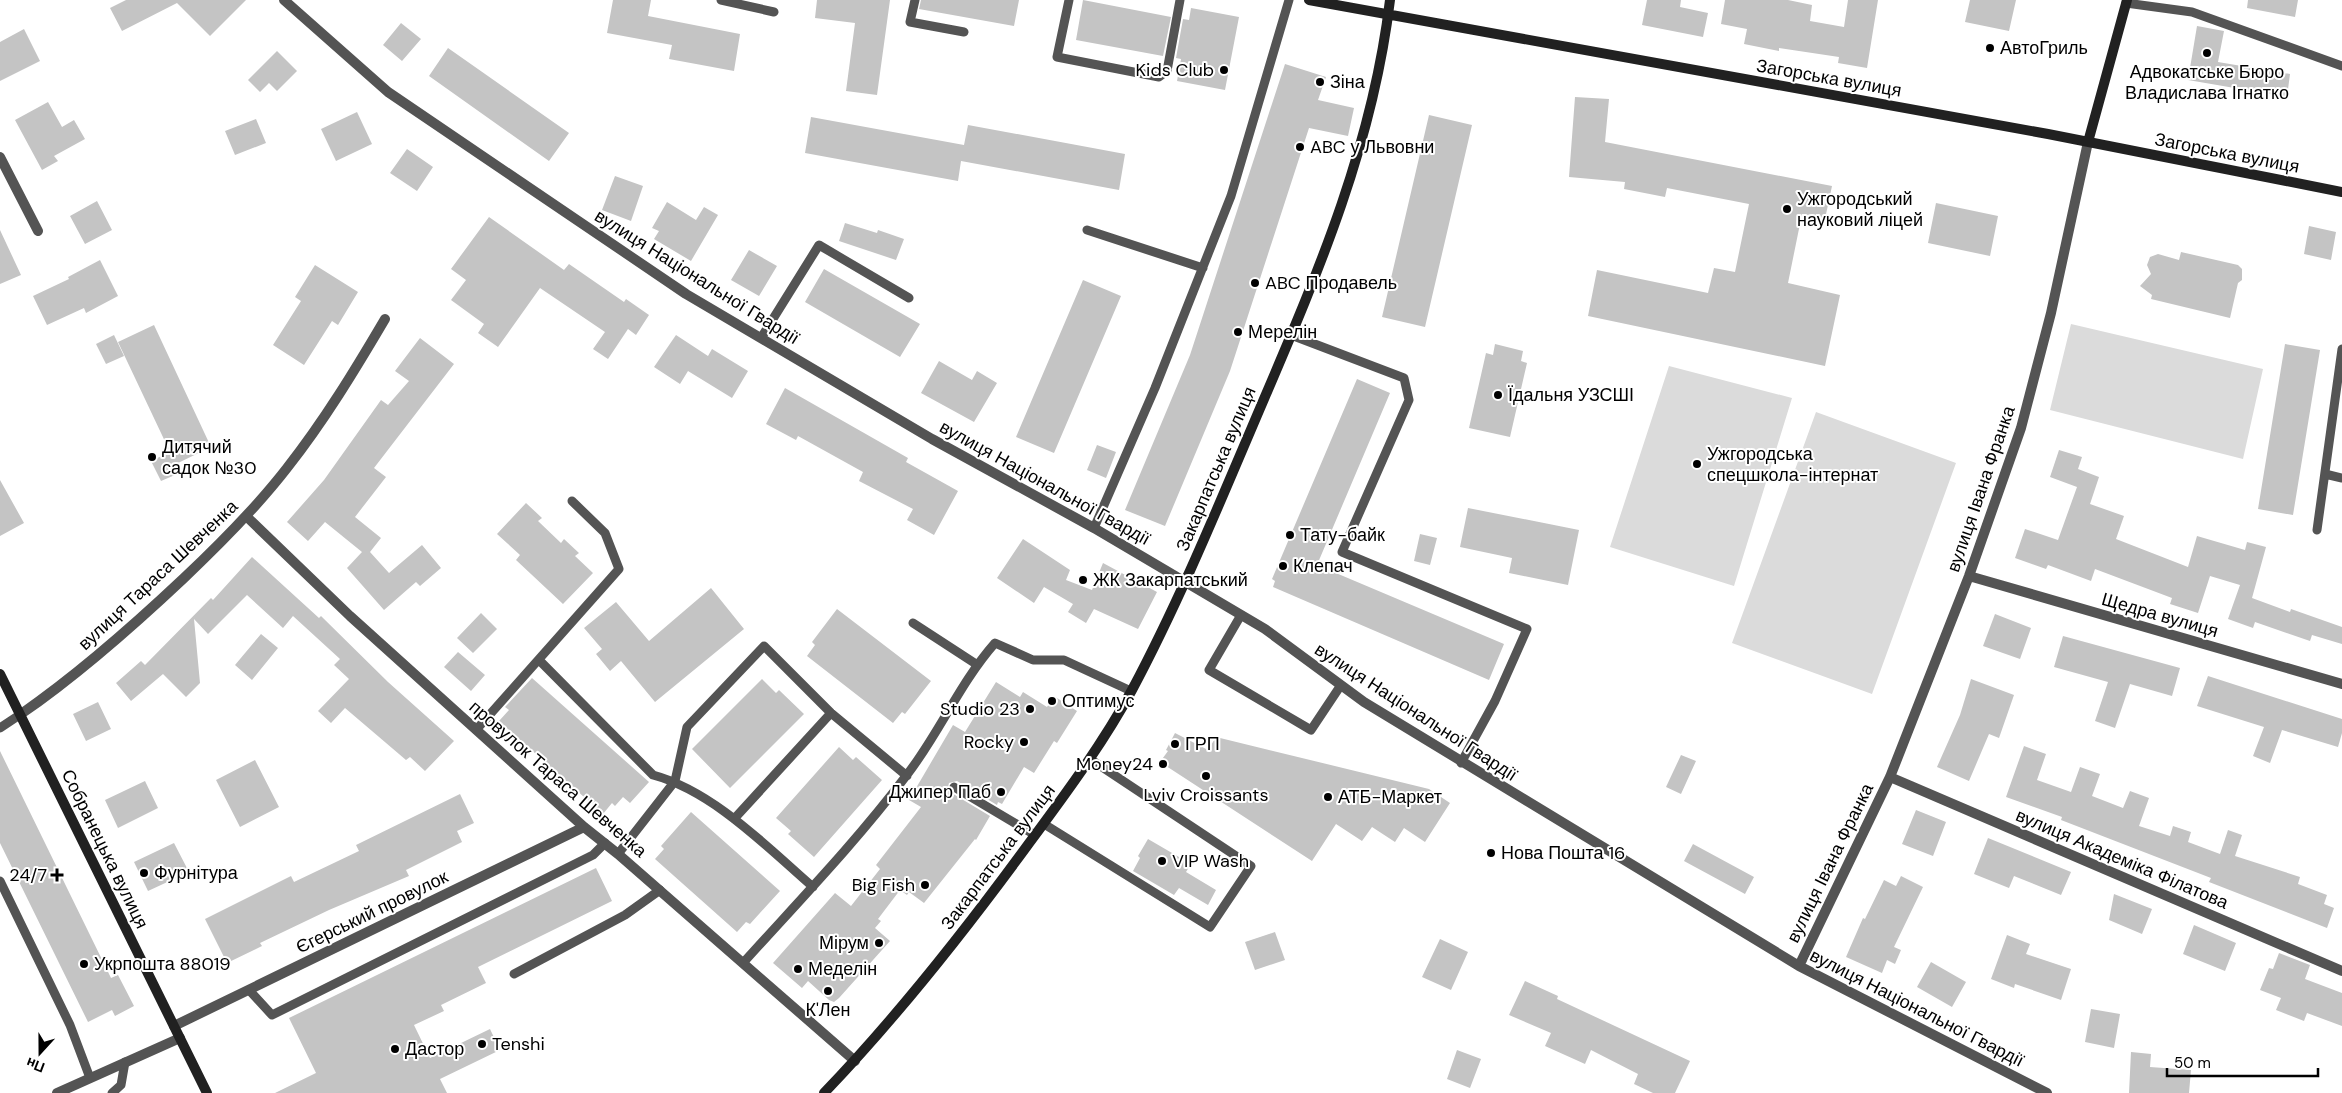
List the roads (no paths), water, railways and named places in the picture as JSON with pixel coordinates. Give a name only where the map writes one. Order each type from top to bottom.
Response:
[{"type":"street","name":"вулиця Національної Гвардії","points":[[284,0],[388,92],[606,241],[761,338],[932,439],[1094,528],[1265,629],[1341,686],[1461,762],[1798,966],[2047,1093]]},
{"type":"street","name":"Загорська вулиця","points":[[1309,0],[2088,142],[2342,192]]},
{"type":"street","name":"Закарпатська вулиця","points":[[824,1093],[855,1061],[975,918],[1090,759],[1131,691],[1185,582],[1319,271],[1352,175],[1382,55],[1390,0]]},
{"type":"street","name":"вулиця Івана Франка","points":[[1798,966],[1890,777],[1969,576],[2021,428],[2051,313],[2088,142],[2126,2]]},
{"type":"street","points":[[0,157],[38,231]]},
{"type":"street","name":"вулиця Тараса Шевченка","points":[[21,714],[104,652],[204,559],[246,516],[286,469],[322,421],[385,319]]},
{"type":"street","name":"провулок Тараса Шевченка","points":[[246,516],[350,616],[584,827],[660,890],[855,1061]]},
{"type":"street","name":"Щедра вулиця","points":[[1969,576],[2342,684]]},
{"type":"street","name":"Собранецька вулиця","points":[[0,674],[207,1093]]},
{"type":"street","name":"вулиця Академіка Філатова","points":[[1890,777],[2342,972]]},
{"type":"street","name":"Єгерський провулок","points":[[174,1026],[584,827]]},
{"type":"street","points":[[57,1093],[180,1038]]},
{"type":"lane","points":[[721,0],[774,12]]},
{"type":"lane","points":[[915,0],[910,22],[964,32]]},
{"type":"lane","points":[[1069,0],[1057,57],[1159,77],[1167,70],[1180,0]]},
{"type":"lane","points":[[1094,528],[1155,388],[1231,196],[1289,0]]},
{"type":"lane","points":[[2126,2],[2192,12],[2342,66]]},
{"type":"lane","points":[[1087,230],[1203,268]]},
{"type":"lane","points":[[761,338],[819,245],[909,298]]},
{"type":"lane","points":[[1291,335],[1404,378],[1410,400],[1342,552],[1527,629],[1495,701],[1461,762]]},
{"type":"lane","points":[[2317,530],[2325,474],[2337,418],[2342,350]]},
{"type":"lane","points":[[2325,474],[2342,478]]},
{"type":"lane","points":[[476,730],[619,569],[605,533],[572,501]]},
{"type":"lane","points":[[1241,615],[1209,670],[1311,730],[1341,686]]},
{"type":"lane","points":[[913,623],[976,664]]},
{"type":"lane","points":[[742,963],[813,887],[907,776],[976,664],[995,643],[1033,660],[1064,660],[1131,691]]},
{"type":"lane","points":[[618,854],[676,780],[687,727],[764,646],[831,713],[907,776]]},
{"type":"lane","points":[[539,660],[653,775],[676,780],[734,819],[813,887]]},
{"type":"lane","points":[[734,819],[831,713]]},
{"type":"lane","points":[[0,728],[21,714]]},
{"type":"lane","points":[[1044,824],[1210,927],[1251,866],[1090,759]]},
{"type":"lane","points":[[954,787],[1035,835]]},
{"type":"lane","points":[[249,990],[272,1015],[593,855],[605,843]]},
{"type":"lane","points":[[0,881],[70,1026],[90,1078]]},
{"type":"lane","points":[[514,974],[625,914],[660,890]]},
{"type":"lane","points":[[112,1093],[121,1085],[125,1062]]},
{"type":"place","name":"АвтоГриль","points":[[1990,48]]},
{"type":"place","name":"Адвокатське Бюро Владислава Ігнатко","points":[[2207,53]]},
{"type":"place","name":"Kids Club","points":[[1224,70]]},
{"type":"place","name":"Зіна","points":[[1320,82]]},
{"type":"place","name":"ABC у Львовни","points":[[1300,147]]},
{"type":"place","name":"Ужгородський науковий ліцей","points":[[1787,209]]},
{"type":"place","name":"ABC Продавель","points":[[1255,283]]},
{"type":"place","name":"Мерелін","points":[[1238,332]]},
{"type":"place","name":"Їдальня УЗСШІ","points":[[1498,395]]},
{"type":"place","name":"Дитячий садок №30","points":[[152,457]]},
{"type":"place","name":"Ужгородська спецшкола-інтернат","points":[[1697,464]]},
{"type":"place","name":"Тату-байк","points":[[1290,535]]},
{"type":"place","name":"Клепач","points":[[1283,566]]},
{"type":"place","name":"ЖК Закарпатський","points":[[1083,580]]},
{"type":"place","name":"Оптимус","points":[[1052,701]]},
{"type":"place","name":"Studio 23","points":[[1030,709]]},
{"type":"place","name":"Rocky","points":[[1024,742]]},
{"type":"place","name":"ГРП","points":[[1175,744]]},
{"type":"place","name":"Money24","points":[[1163,764]]},
{"type":"place","name":"Lviv Croissants","points":[[1206,776]]},
{"type":"place","name":"Джипер Паб","points":[[1001,792]]},
{"type":"place","name":"АТБ-Маркет","points":[[1328,797]]},
{"type":"place","name":"Нова Пошта 16","points":[[1491,853]]},
{"type":"place","name":"VIP Wash","points":[[1162,861]]},
{"type":"place","name":"Фурнітура","points":[[144,873]]},
{"type":"place","name":"24/7","points":[[57,875]]},
{"type":"place","name":"Big Fish","points":[[925,885]]},
{"type":"place","name":"Мірум","points":[[879,943]]},
{"type":"place","name":"Укрпошта 88019","points":[[84,964]]},
{"type":"place","name":"Меделін","points":[[798,969]]},
{"type":"place","name":"К'Лен","points":[[828,991]]},
{"type":"place","name":"Tenshi","points":[[482,1044]]},
{"type":"place","name":"Дастор","points":[[395,1049]]}]
